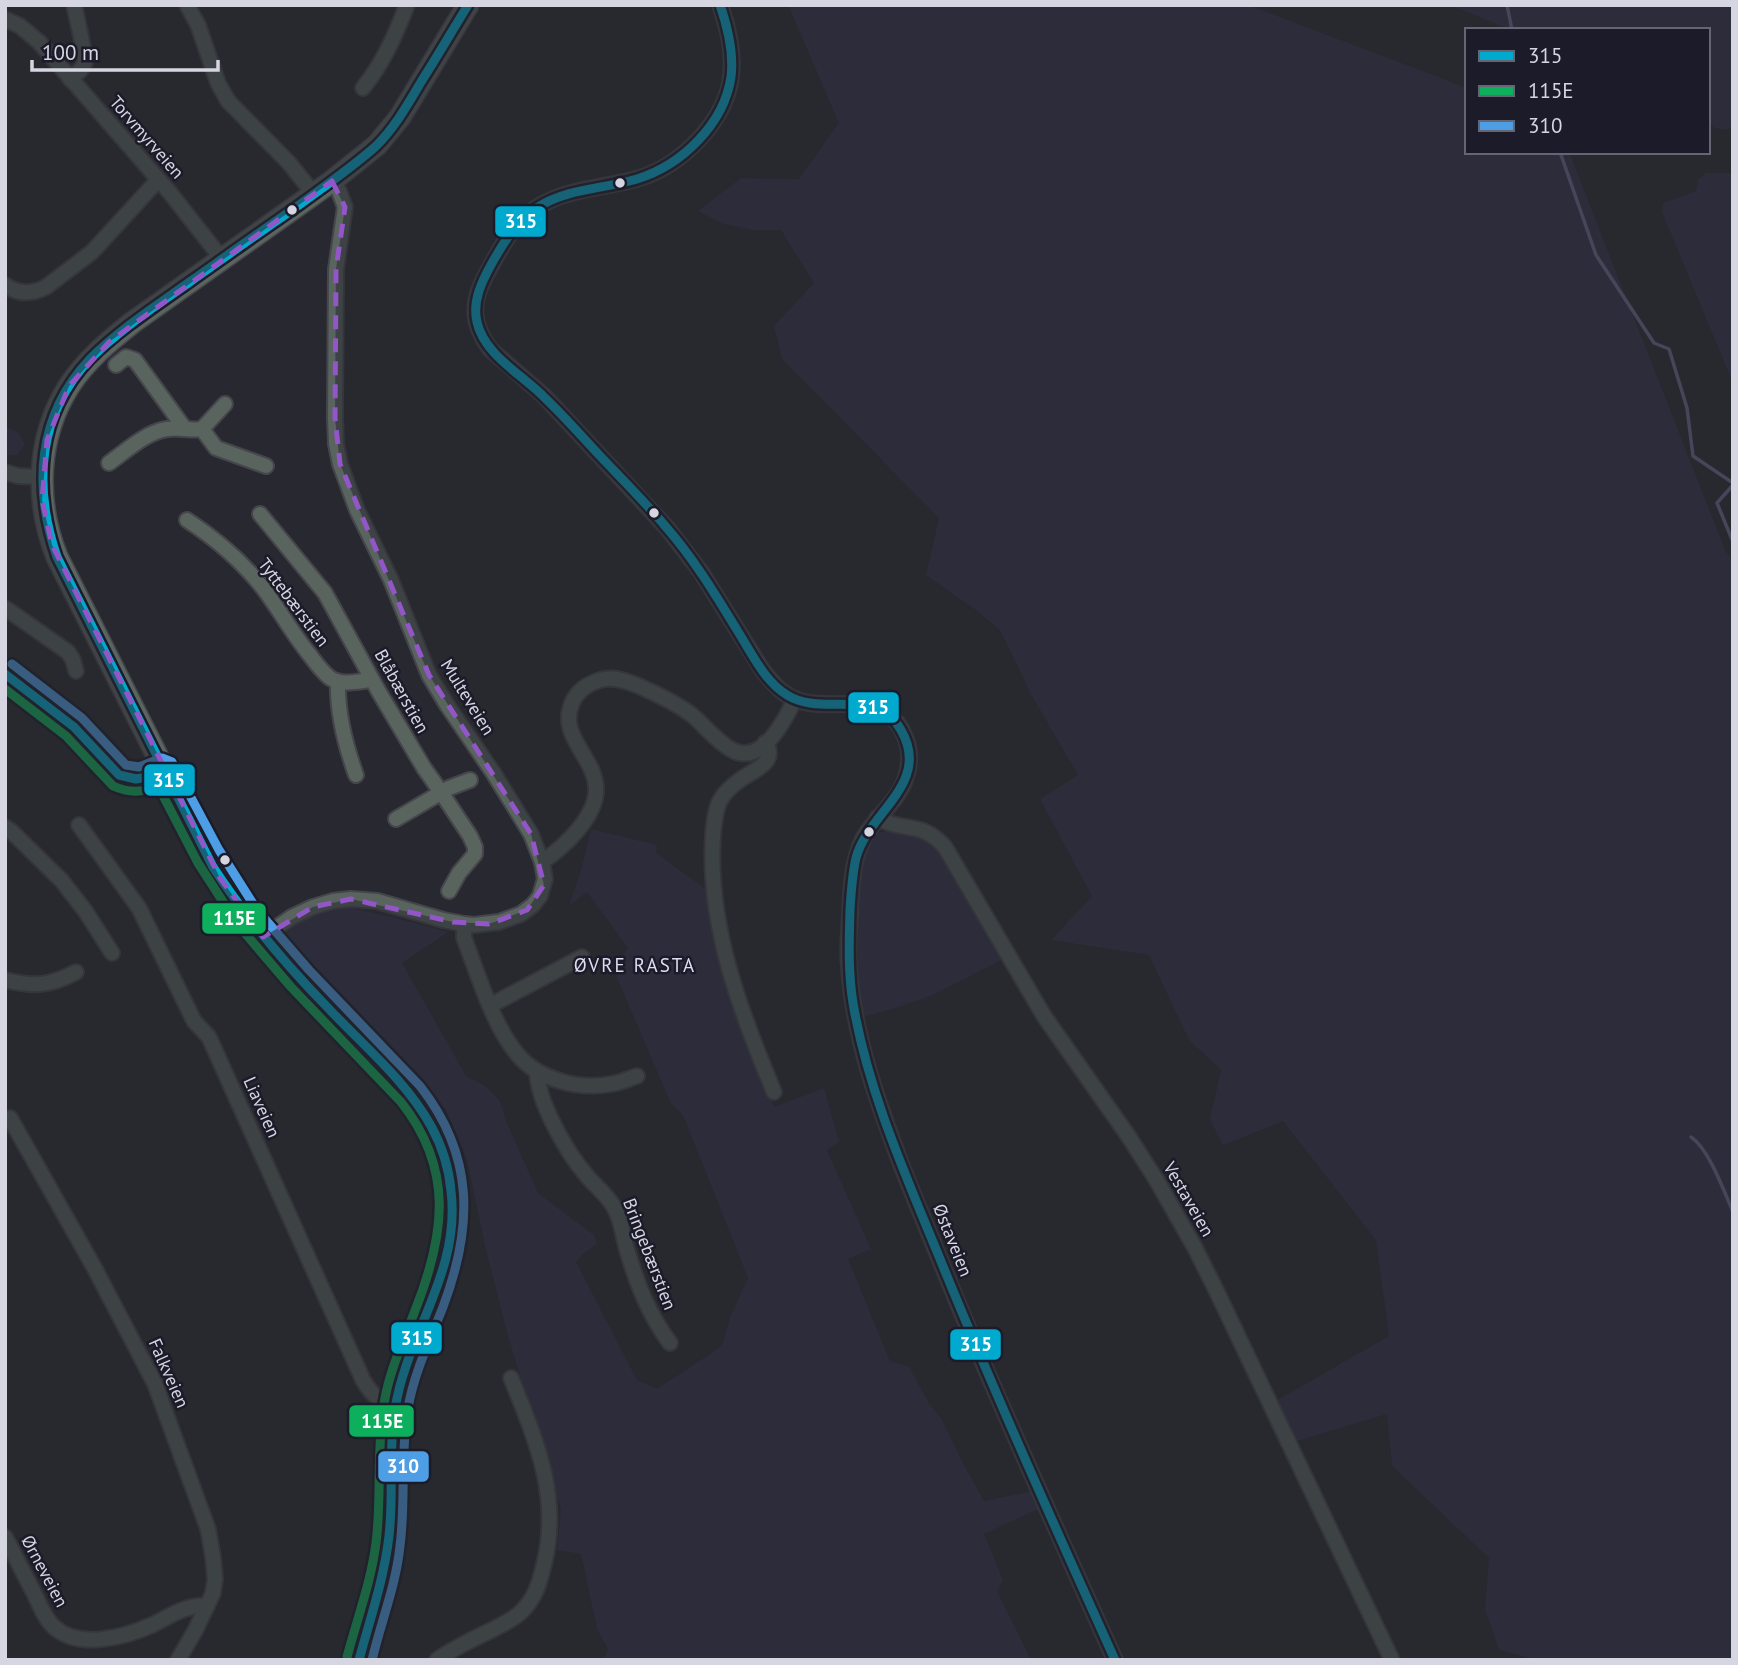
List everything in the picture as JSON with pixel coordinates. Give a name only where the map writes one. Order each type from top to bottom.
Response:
[{"type":"street","points":[[70,79],[84,66],[86,54],[74,5]]},
{"type":"street","points":[[187,5],[198,24],[218,83],[228,101],[296,171],[314,194]]},
{"type":"street","points":[[363,88],[388,51],[407,5]]},
{"type":"street","points":[[359,1660],[388,1550],[395,1409],[404,1374],[436,1290],[451,1234],[452,1197],[443,1152],[424,1113],[407,1090],[263,937],[213,867],[66,577],[52,545],[43,511],[42,477],[53,417],[69,386],[82,369],[103,347],[134,322],[368,153],[393,127],[468,5]]},
{"type":"street","points":[[542,862],[574,835],[591,808],[595,794],[596,787],[591,770],[569,724],[570,707],[586,686],[605,679],[627,682],[675,703],[733,751],[742,753],[751,752],[780,729],[795,699],[783,692],[763,671],[701,572],[674,535],[544,396],[489,349],[475,314],[477,293],[496,254],[530,212],[561,196],[642,177],[684,153],[706,130],[721,107],[730,83],[731,50],[720,5]]},
{"type":"street","name":"Torvmyrveien","points":[[5,19],[27,31],[158,180],[222,259]]},
{"type":"street","points":[[5,285],[22,293],[46,287],[92,251],[158,180]]},
{"type":"street","name":"Multeveien","points":[[263,937],[292,917],[313,907],[351,898],[377,901],[464,924],[499,922],[512,919],[527,910],[537,900],[545,879],[542,862],[531,834],[429,676],[391,580],[357,510],[340,464],[335,418],[336,269],[345,213],[343,200],[332,181]]},
{"type":"street","points":[[116,365],[126,357],[135,359],[185,429]]},
{"type":"street","points":[[109,463],[154,432],[165,429],[202,429],[225,404]]},
{"type":"street","points":[[202,429],[216,448],[266,466]]},
{"type":"street","points":[[5,472],[18,476],[42,477]]},
{"type":"street","name":"Blåbærstien","points":[[260,514],[326,593],[372,680],[424,768],[470,836],[475,852],[449,891]]},
{"type":"street","name":"Tyttebærstien","points":[[187,520],[216,539],[244,566],[318,666],[338,682]]},
{"type":"street","points":[[5,608],[68,653],[74,660],[76,671]]},
{"type":"street","points":[[5,674],[74,727],[119,775],[135,780],[150,777],[163,770]]},
{"type":"street","points":[[356,775],[340,718],[338,682],[372,680]]},
{"type":"street","name":"Østaveien","points":[[795,699],[811,703],[871,706],[889,716],[899,726],[908,745],[906,779],[864,837],[856,859],[849,946],[854,1009],[869,1074],[888,1130],[946,1276],[1040,1496],[1115,1660]]},
{"type":"street","points":[[765,743],[770,753],[766,763],[733,785],[721,798],[713,825],[712,864],[716,909],[736,994],[747,1029],[774,1092]]},
{"type":"street","points":[[396,819],[442,792],[470,780]]},
{"type":"street","name":"Vestaveien","points":[[877,818],[887,823],[923,830],[945,847],[1044,1016],[1147,1165],[1212,1283],[1392,1660]]},
{"type":"street","name":"Liaveien","points":[[79,825],[139,908],[194,1021],[209,1037],[363,1380],[377,1400],[395,1409]]},
{"type":"street","points":[[5,827],[62,881],[112,953]]},
{"type":"street","points":[[464,924],[464,938],[491,1005],[511,1046],[521,1058],[537,1071],[563,1082],[583,1085],[610,1084],[637,1076]]},
{"type":"street","points":[[491,1005],[582,957]]},
{"type":"street","points":[[5,980],[43,985],[60,981],[76,972]]},
{"type":"street","name":"Bringebærstien","points":[[537,1071],[537,1082],[545,1104],[562,1137],[579,1166],[615,1208],[645,1300],[655,1322],[670,1343]]},
{"type":"street","name":"Falkveien","points":[[10,1118],[95,1269],[155,1384],[208,1529],[215,1579],[213,1593],[178,1660]]},
{"type":"street","points":[[438,1660],[450,1650],[506,1623],[520,1613],[538,1590],[551,1524],[549,1494],[533,1432],[511,1378]]},
{"type":"street","name":"Ørneveien","points":[[5,1537],[52,1626],[64,1635],[77,1639],[100,1639],[125,1635],[186,1608],[207,1606]]},
{"type":"highlighted area","points":[[332,181],[345,207],[336,269],[335,418],[340,464],[429,675],[531,834],[544,885],[527,910],[489,924],[453,922],[351,899],[313,907],[263,937],[220,878],[52,545],[42,500],[47,440],[69,386],[109,342]]},
{"type":"shaded area","points":[[788,5],[1248,5],[1465,87],[1465,154],[1570,154],[1725,550],[1733,562],[1733,1660],[1537,1660],[1499,1650],[1485,1609],[1489,1558],[1392,1466],[1387,1414],[1290,1443],[1274,1402],[1389,1336],[1376,1240],[1283,1121],[1223,1145],[1210,1119],[1221,1070],[1189,1040],[1149,955],[1051,940],[1092,896],[1040,799],[1078,775],[1032,696],[1000,630],[926,575],[939,518],[782,359],[774,326],[814,283],[781,230],[753,230],[724,224],[698,211],[741,178],[799,179],[839,123]]},
{"type":"shaded area","points":[[1450,5],[1733,5],[1733,127],[1726,130],[1714,128],[1710,124],[1710,28],[1506,28]]},
{"type":"shaded area","points":[[1706,173],[1733,173],[1733,383],[1662,212],[1663,203],[1696,191],[1698,180]]},
{"type":"shaded area","points":[[5,427],[17,431],[25,444],[17,455],[5,455]]},
{"type":"shaded area","points":[[591,829],[657,845],[656,853],[711,893],[756,1061],[774,1107],[824,1088],[839,1142],[827,1150],[871,1249],[848,1259],[890,1361],[909,1367],[930,1405],[941,1418],[984,1501],[1033,1491],[1040,1508],[984,1534],[1003,1580],[997,1591],[1031,1660],[598,1660],[605,1656],[608,1649],[597,1629],[581,1554],[557,1550],[561,1509],[508,1336],[467,1159],[446,1110],[414,1070],[285,936],[292,927],[316,914],[343,906],[448,932],[402,963],[466,1076],[485,1086],[500,1101],[538,1193],[594,1235],[597,1244],[576,1262],[637,1380],[657,1389],[722,1346],[730,1317],[748,1278],[683,1115],[671,1104],[614,971],[628,948],[587,892],[569,906]]},
{"type":"shaded area","points":[[896,829],[936,843],[1005,958],[933,995],[860,1018],[852,946],[858,870],[870,835]]},
{"type":"waterway","points":[[1507,5],[1512,28]]},
{"type":"waterway","points":[[1561,154],[1596,255],[1654,343],[1669,349],[1687,408],[1693,456],[1733,483]]},
{"type":"waterway","points":[[1733,485],[1717,503],[1733,542]]},
{"type":"waterway","points":[[1691,1137],[1710,1160],[1733,1212]]},
{"type":"transit line","name":"315","points":[[359,1660],[387,1552],[392,1441],[401,1381],[441,1276],[448,1249],[452,1221],[447,1166],[431,1126],[410,1094],[283,959],[213,867],[57,557],[49,531],[43,478],[50,428],[59,404],[72,381],[90,359],[139,318],[295,208],[375,147],[400,116],[468,5]]},
{"type":"transit line","name":"315","points":[[720,5],[730,40],[731,77],[720,111],[710,126],[685,153],[654,173],[561,196],[530,212],[506,239],[485,277],[477,299],[477,322],[487,345],[560,413],[676,539],[704,577],[771,682],[787,695],[801,701],[863,705],[878,709],[890,717],[901,730],[908,749],[909,766],[904,782],[863,842],[856,858],[853,877],[850,968],[853,1003],[860,1036],[878,1101],[914,1196],[1004,1410],[1115,1660]]},
{"type":"transit line","name":"310","points":[[12,664],[82,718],[126,765],[139,767],[162,758],[172,762],[219,850],[257,910],[309,970],[420,1086],[438,1112],[451,1139],[463,1193],[460,1249],[443,1307],[411,1395],[404,1442],[403,1511],[398,1561],[372,1660]]},
{"type":"transit line","name":"315","points":[[5,674],[74,727],[119,775],[136,779],[163,770]]},
{"type":"transit line","name":"115E","points":[[5,689],[66,736],[113,786],[136,791],[158,786],[198,863],[238,925],[291,987],[401,1102],[418,1127],[430,1152],[437,1177],[438,1228],[426,1281],[386,1392],[380,1439],[379,1508],[374,1558],[347,1657]]},
{"type":"district","name":"ØVRE RASTA","points":[[635,965]]}]
